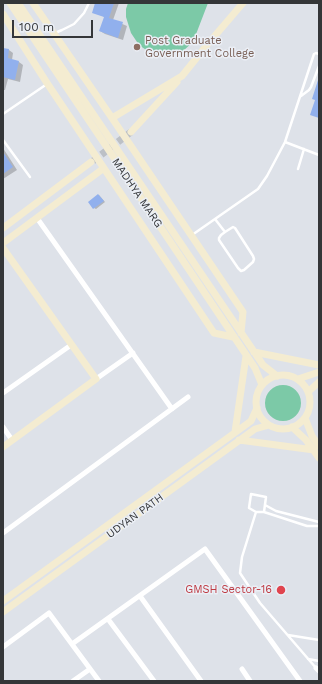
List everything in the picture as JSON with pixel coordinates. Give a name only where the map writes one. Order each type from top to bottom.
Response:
[{"type":"main road","name":"MADHYA MARG","points":[[10,3],[255,368],[262,385]]},
{"type":"main road","name":"MADHYA MARG","points":[[18,3],[254,352],[263,364],[276,376]]},
{"type":"main road","points":[[33,3],[243,312],[242,333]]},
{"type":"main road","points":[[131,132],[182,76],[243,3]]},
{"type":"main road","points":[[3,14],[47,83],[214,333],[234,337]]},
{"type":"main road","points":[[112,118],[182,76]]},
{"type":"main road","points":[[3,228],[91,162]]},
{"type":"main road","points":[[3,243],[104,168]]},
{"type":"main road","points":[[3,248],[96,380],[3,447]]},
{"type":"main road","points":[[254,352],[319,365]]},
{"type":"main road","points":[[235,432],[246,356]]},
{"type":"main road","points":[[298,379],[319,372]]},
{"type":"main road","points":[[286,375],[298,379],[308,392],[310,408],[305,418],[297,426],[281,429],[274,427],[266,423],[259,413],[256,404],[258,392],[262,385],[270,378],[276,376],[286,375]]},
{"type":"main road","points":[[308,392],[319,382]]},
{"type":"main road","name":"UDYAN PATH","points":[[3,601],[252,420],[257,408]]},
{"type":"main road","points":[[305,418],[319,458]]},
{"type":"main road","name":"UDYAN PATH","points":[[3,612],[239,440],[255,429],[269,425]]},
{"type":"main road","points":[[292,427],[316,448]]},
{"type":"main road","points":[[239,440],[316,448]]},
{"type":"street","points":[[37,218],[172,409]]},
{"type":"street","points":[[3,393],[71,345]]},
{"type":"street","points":[[96,380],[133,353]]},
{"type":"street","points":[[3,533],[188,397]]},
{"type":"street","points":[[3,427],[12,440]]},
{"type":"street","points":[[72,644],[205,550],[300,681]]},
{"type":"street","points":[[140,596],[201,681]]},
{"type":"street","points":[[3,647],[49,613],[99,681]]},
{"type":"street","points":[[108,618],[154,681]]},
{"type":"street","points":[[73,681],[90,669]]},
{"type":"street","points":[[242,669],[250,681]]},
{"type":"lane","points":[[54,33],[74,24],[84,13],[89,3]]},
{"type":"lane","points":[[191,235],[258,189],[267,176],[284,142],[314,54],[319,54]]},
{"type":"lane","points":[[300,97],[311,87],[319,66]]},
{"type":"lane","points":[[3,114],[47,83]]},
{"type":"lane","points":[[3,140],[30,177]]},
{"type":"lane","points":[[284,142],[319,155]]},
{"type":"lane","points":[[298,169],[304,149]]},
{"type":"lane","points":[[215,219],[225,232]]},
{"type":"lane","points":[[233,227],[235,228],[253,256],[253,262],[244,270],[241,271],[238,268],[219,240],[221,235],[225,232],[233,227]]},
{"type":"lane","points":[[264,512],[266,497],[251,494],[249,508],[256,512],[264,512],[307,526],[319,526]]},
{"type":"lane","points":[[265,505],[276,511],[319,522]]},
{"type":"lane","points":[[256,512],[242,557],[240,573],[260,603],[317,669]]},
{"type":"lane","points":[[288,635],[319,640]]},
{"type":"lane","points":[[308,658],[319,661]]},
{"type":"green space","points":[[128,3],[208,3],[193,42],[183,51],[168,55],[149,52],[139,45],[131,33],[126,17]]},
{"type":"green space","points":[[283,385],[296,390],[301,403],[296,416],[283,421],[270,416],[265,403],[270,390]]},
{"type":"building","points":[[95,3],[114,3],[109,18],[123,22],[118,38],[99,31],[104,17],[92,13]]},
{"type":"building","points":[[3,48],[9,49],[8,58],[19,61],[15,80],[3,77]]},
{"type":"building","points":[[318,80],[319,118],[310,115],[315,100],[312,99]]},
{"type":"building","points":[[3,152],[13,167],[3,174]]},
{"type":"building","points":[[98,194],[104,201],[93,209],[88,202]]},
{"type":"tunnel","points":[[93,161],[131,132]]},
{"type":"place","name":"Post Graduate Government College","points":[[137,47]]},
{"type":"place","name":"GMSH Sector-16","points":[[281,590]]}]
